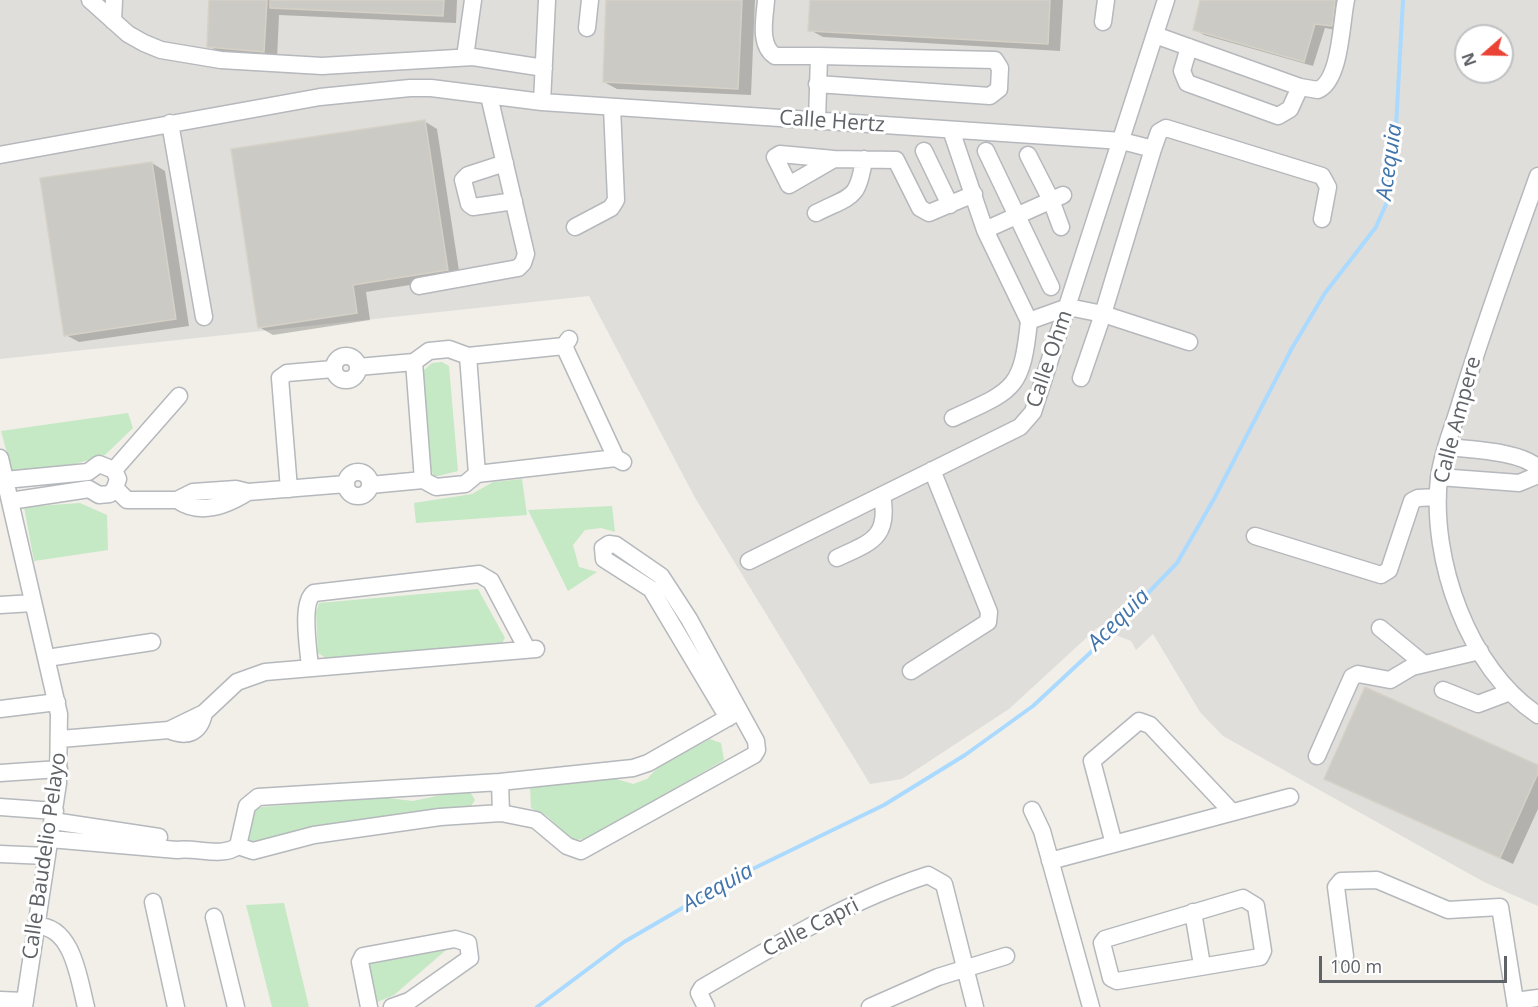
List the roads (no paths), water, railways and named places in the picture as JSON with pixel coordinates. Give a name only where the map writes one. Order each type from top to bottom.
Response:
[{"type":"street","points":[[90,0],[128,34],[161,50],[222,60],[322,66],[465,57],[503,60],[544,68]]},
{"type":"street","points":[[113,21],[114,0]]},
{"type":"street","points":[[465,57],[473,0]]},
{"type":"street","points":[[542,102],[547,0]]},
{"type":"street","points":[[587,28],[590,0]]},
{"type":"street","points":[[766,0],[765,44],[771,54],[995,60],[1000,68],[999,89],[990,96],[817,84]]},
{"type":"street","points":[[1103,22],[1106,0]]},
{"type":"street","name":"Calle Ohm","points":[[749,561],[1020,427],[1028,419],[1039,401],[1167,0]]},
{"type":"street","points":[[1155,35],[1312,91],[1325,86],[1341,39],[1346,0]]},
{"type":"street","points":[[1188,47],[1182,74],[1187,83],[1244,104],[1281,115],[1290,109],[1300,87]]},
{"type":"street","points":[[818,121],[819,56]]},
{"type":"street","name":"Calle Hertz","points":[[0,155],[320,98],[410,88],[431,88],[542,102],[1122,141],[1153,149]]},
{"type":"street","points":[[418,286],[518,268],[523,263],[526,254],[489,96]]},
{"type":"street","points":[[575,227],[611,208],[616,200],[612,107]]},
{"type":"street","points":[[170,123],[204,317]]},
{"type":"street","points":[[1081,378],[1159,132],[1166,128],[1322,176],[1328,187],[1322,219]]},
{"type":"street","points":[[951,130],[985,230],[1029,321],[1020,375],[992,401],[953,418]]},
{"type":"street","points":[[924,151],[950,205]]},
{"type":"street","points":[[986,151],[1051,286]]},
{"type":"street","points":[[1028,155],[1057,197],[1061,227]]},
{"type":"street","points":[[834,159],[896,160],[924,212],[929,213],[974,194]]},
{"type":"street","points":[[816,213],[855,192],[860,186],[864,159]]},
{"type":"street","points":[[505,163],[466,176],[463,180],[469,204],[476,208],[514,201]]},
{"type":"street","name":"Calle Ampere","points":[[1538,176],[1471,367],[1439,477],[1438,496],[1438,513],[1448,580],[1460,613],[1480,651],[1510,692],[1538,715]]},
{"type":"street","points":[[985,230],[1057,197]]},
{"type":"street","points":[[1029,321],[1068,307],[1102,314],[1189,342]]},
{"type":"street","points":[[88,480],[99,495],[121,494],[177,500],[192,508],[225,506],[248,492],[289,489],[346,484],[350,474],[360,472],[368,477],[370,484],[423,480],[436,487],[465,484],[477,474],[621,461],[567,343],[468,356],[449,349],[429,351],[414,362],[358,367],[354,359],[346,356],[336,360],[333,369],[287,373],[280,378],[289,489]]},
{"type":"street","points":[[468,356],[477,474]]},
{"type":"street","points":[[414,362],[423,480]]},
{"type":"street","points":[[114,470],[179,396]]},
{"type":"street","points":[[1448,447],[1518,457],[1532,461],[1538,468]]},
{"type":"street","name":"Calle Baudelio Pelayo","points":[[0,458],[58,708],[60,739],[59,769],[47,856],[41,926],[24,1004]]},
{"type":"street","points":[[10,501],[88,480],[99,464],[114,470],[121,494]]},
{"type":"street","points":[[911,671],[988,622],[989,618],[989,612],[932,470]]},
{"type":"street","points":[[1439,477],[1519,483],[1538,474]]},
{"type":"street","points":[[5,480],[88,480]]},
{"type":"street","points":[[837,558],[868,544],[879,534],[885,511],[882,495]]},
{"type":"street","points":[[1255,536],[1381,575],[1389,570],[1412,501],[1418,498],[1438,496]]},
{"type":"street","points":[[0,807],[54,816],[121,837],[158,843],[180,841],[192,848],[223,852],[238,846],[253,851],[314,834],[440,818],[501,813],[536,820],[567,846],[586,850],[754,755],[757,750],[756,741],[734,715],[682,623],[661,576],[616,545],[605,546],[602,552],[607,562],[651,589],[682,623]]},
{"type":"street","points":[[60,739],[169,730],[204,713],[225,691],[247,677],[265,672],[531,649],[491,581],[479,574],[314,593],[309,596],[306,606],[310,668]]},
{"type":"street","points":[[0,604],[33,603]]},
{"type":"street","points":[[1380,628],[1424,664]]},
{"type":"street","points":[[47,658],[152,642]]},
{"type":"street","points":[[1317,756],[1349,679],[1358,674],[1390,680],[1404,670],[1480,651]]},
{"type":"street","points":[[1443,690],[1478,704],[1510,692]]},
{"type":"street","points":[[0,709],[24,708],[33,704],[58,708]]},
{"type":"street","points":[[238,846],[247,806],[258,797],[500,782],[633,768],[648,763],[734,715]]},
{"type":"street","points":[[1114,844],[1092,761],[1139,721],[1150,725],[1232,813]]},
{"type":"street","points":[[0,773],[59,769]]},
{"type":"street","points":[[500,782],[501,813]]},
{"type":"street","points":[[1050,861],[1290,797]]},
{"type":"street","points":[[1032,810],[1042,831],[1091,1007]]},
{"type":"street","points":[[50,839],[121,837]]},
{"type":"street","points":[[0,854],[47,856]]},
{"type":"street","name":"Calle Capri","points":[[706,1007],[699,993],[702,987],[774,946],[904,883],[928,875],[944,884],[964,968]]},
{"type":"street","points":[[1345,956],[1336,887],[1341,881],[1377,880],[1448,910],[1458,912],[1500,907],[1515,1004],[1538,998]]},
{"type":"street","points":[[1243,898],[1256,906],[1263,951],[1260,957],[1117,981],[1111,978],[1106,960],[1102,943],[1105,939],[1243,898]]},
{"type":"street","points":[[153,902],[176,1007]]},
{"type":"street","points":[[1193,912],[1202,965]]},
{"type":"street","points":[[214,917],[236,1007]]},
{"type":"street","points":[[41,926],[57,933],[67,944],[86,1007]]},
{"type":"street","points":[[369,1007],[360,962],[363,956],[455,939],[468,943],[470,958],[409,1000],[392,1007]]},
{"type":"street","points":[[870,1007],[916,985],[1006,956]]},
{"type":"street","points":[[1080,966],[1106,960]]},
{"type":"street","points":[[964,968],[975,1007]]},
{"type":"street","points":[[0,1000],[24,1004]]},
{"type":"waterway","name":"Acequia","points":[[537,1007],[624,942],[734,878],[884,805],[965,755],[1033,706],[1090,653],[1177,563],[1214,499],[1292,348],[1325,293],[1376,227],[1387,202],[1394,162],[1403,0]]}]
